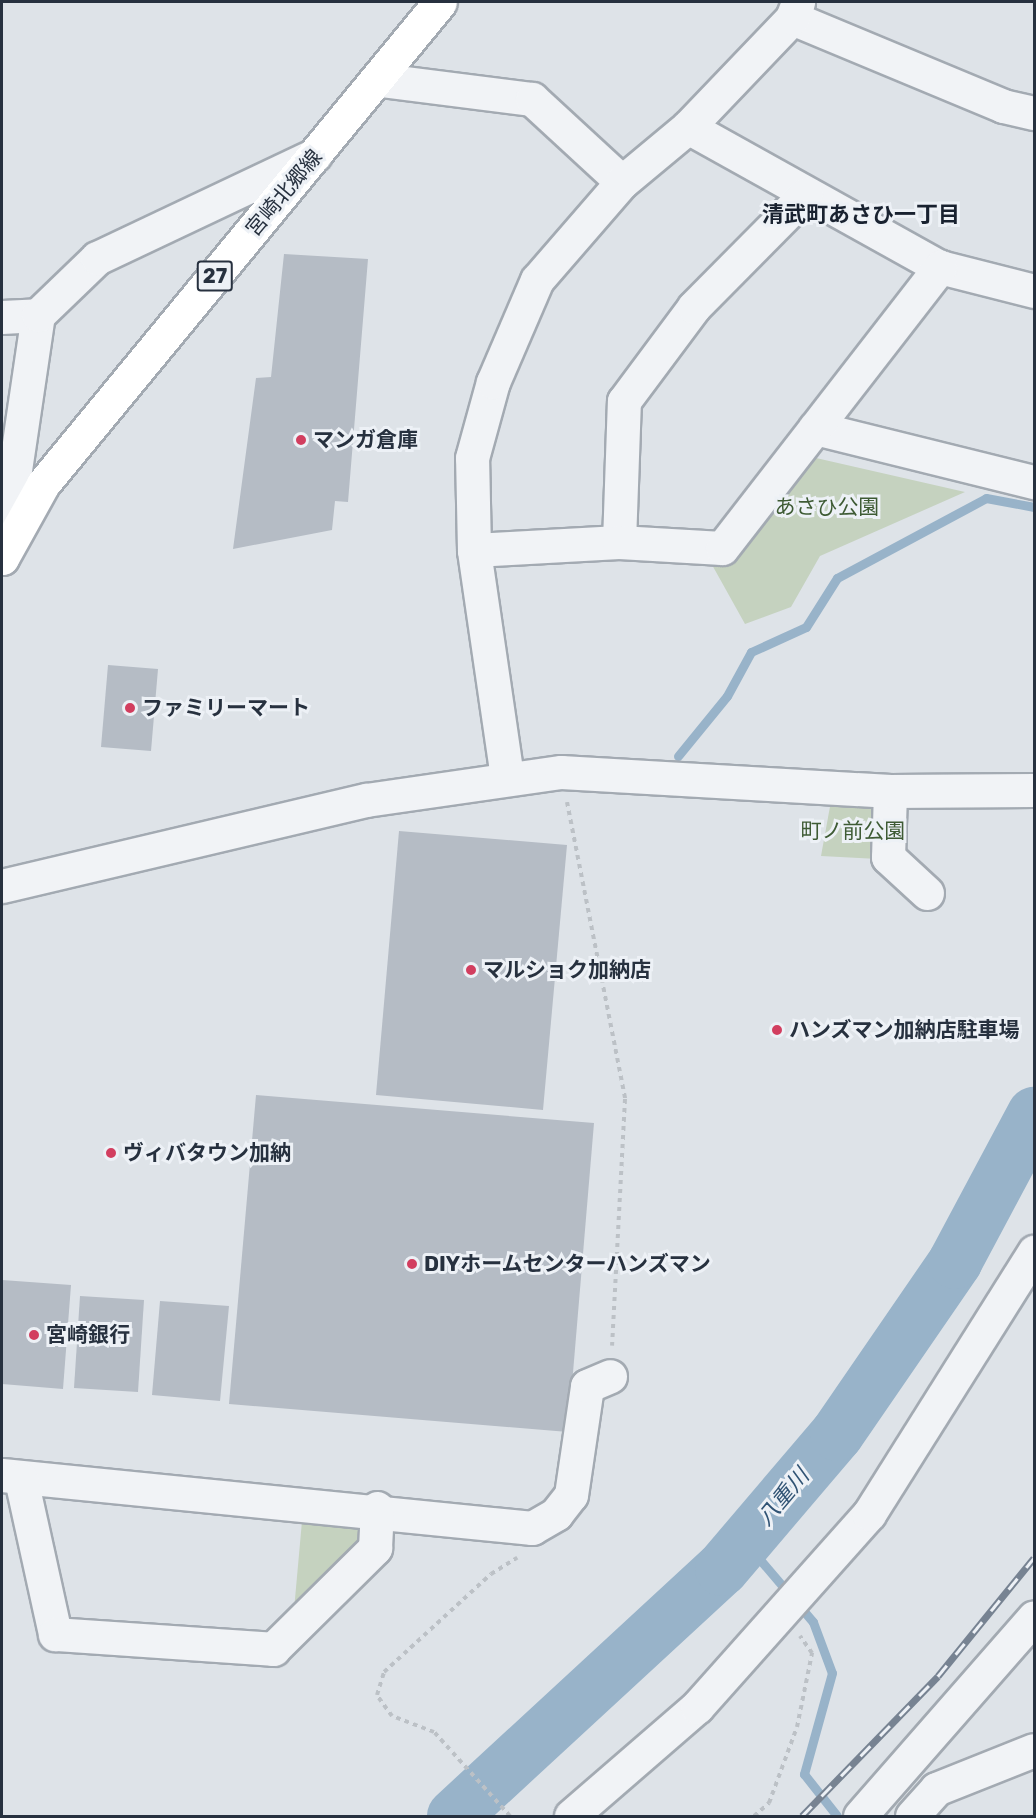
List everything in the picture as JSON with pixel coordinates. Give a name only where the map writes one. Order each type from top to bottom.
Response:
[{"type":"main road","name":"宮崎北郷線","points":[[2,558],[43,484],[315,155],[381,80],[440,2]]},
{"type":"street","points":[[507,777],[474,550],[472,458],[493,382],[537,280],[622,182],[688,127],[795,10],[1004,106],[1035,113]]},
{"type":"street","points":[[381,80],[532,99],[622,182]]},
{"type":"street","points":[[688,127],[806,195],[940,267],[1035,291]]},
{"type":"street","points":[[2,558],[38,315],[97,258],[315,155]]},
{"type":"street","points":[[619,542],[624,402],[694,307],[806,195]]},
{"type":"street","points":[[474,550],[619,542],[722,548],[940,267]]},
{"type":"street","points":[[2,317],[38,315]]},
{"type":"street","points":[[814,428],[1035,482]]},
{"type":"street","points":[[2,886],[366,800],[507,777],[561,772],[890,791],[1035,790]]},
{"type":"street","points":[[890,791],[888,857],[927,893]]},
{"type":"street","points":[[572,1816],[697,1707],[784,1614],[869,1514],[1035,1252]]},
{"type":"street","points":[[377,1508],[375,1548],[273,1649],[55,1634],[11,1477],[377,1508],[532,1528],[556,1514],[571,1495],[587,1386],[610,1376]]},
{"type":"street","points":[[860,1816],[1035,1617]]},
{"type":"street","points":[[912,1816],[936,1789],[1035,1750]]},
{"type":"path","points":[[561,772],[625,1099],[610,1376]]},
{"type":"path","points":[[510,1816],[434,1732],[392,1716],[377,1695],[384,1672],[491,1574],[527,1554]]},
{"type":"path","points":[[754,1816],[769,1803],[797,1727],[812,1653],[784,1614]]},
{"type":"green space","name":"あさひ公園","points":[[816,458],[965,492],[820,556],[791,607],[745,624],[711,563]]},
{"type":"green space","name":"町ノ前公園","points":[[831,801],[881,805],[878,859],[821,856]]},
{"type":"green space","points":[[303,1510],[353,1515],[365,1531],[360,1545],[294,1610]]},
{"type":"building","name":"マンガ倉庫","points":[[284,254],[368,259],[348,502],[335,501],[332,530],[233,549],[256,378],[271,377]]},
{"type":"building","name":"ファミリーマート","points":[[108,665],[158,669],[151,751],[101,747]]},
{"type":"building","name":"マルショク加納店","points":[[399,831],[567,845],[543,1110],[376,1095]]},
{"type":"building","name":"DIYホームセンターハンズマン","points":[[256,1095],[594,1123],[568,1432],[229,1404]]},
{"type":"building","name":"宮崎銀行","points":[[2,1280],[71,1285],[63,1389],[2,1384]]},
{"type":"building","points":[[80,1296],[144,1300],[138,1392],[74,1388]]},
{"type":"building","points":[[160,1301],[229,1306],[220,1401],[152,1395]]},
{"type":"waterway","points":[[678,756],[727,696],[751,652],[806,627],[837,578],[986,498],[1034,507]]},
{"type":"waterway","name":"八重川","points":[[454,1816],[722,1569],[837,1434],[955,1262],[1034,1114]]},
{"type":"waterway","points":[[745,1542],[813,1622],[832,1673],[804,1774],[837,1816]]},
{"type":"railway","points":[[802,1816],[938,1676],[1034,1558]]},
{"type":"place","name":"マンガ倉庫","points":[[301,440]]},
{"type":"place","name":"ファミリーマート","points":[[130,708]]},
{"type":"place","name":"マルショク加納店","points":[[471,970]]},
{"type":"place","name":"ハンズマン加納店駐車場","points":[[777,1030]]},
{"type":"place","name":"ヴィバタウン加納","points":[[111,1153]]},
{"type":"place","name":"DIYホームセンターハンズマン","points":[[412,1264]]},
{"type":"place","name":"宮崎銀行","points":[[34,1335]]},
{"type":"district","name":"清武町あさひ一丁目","points":[[861,215]]}]
